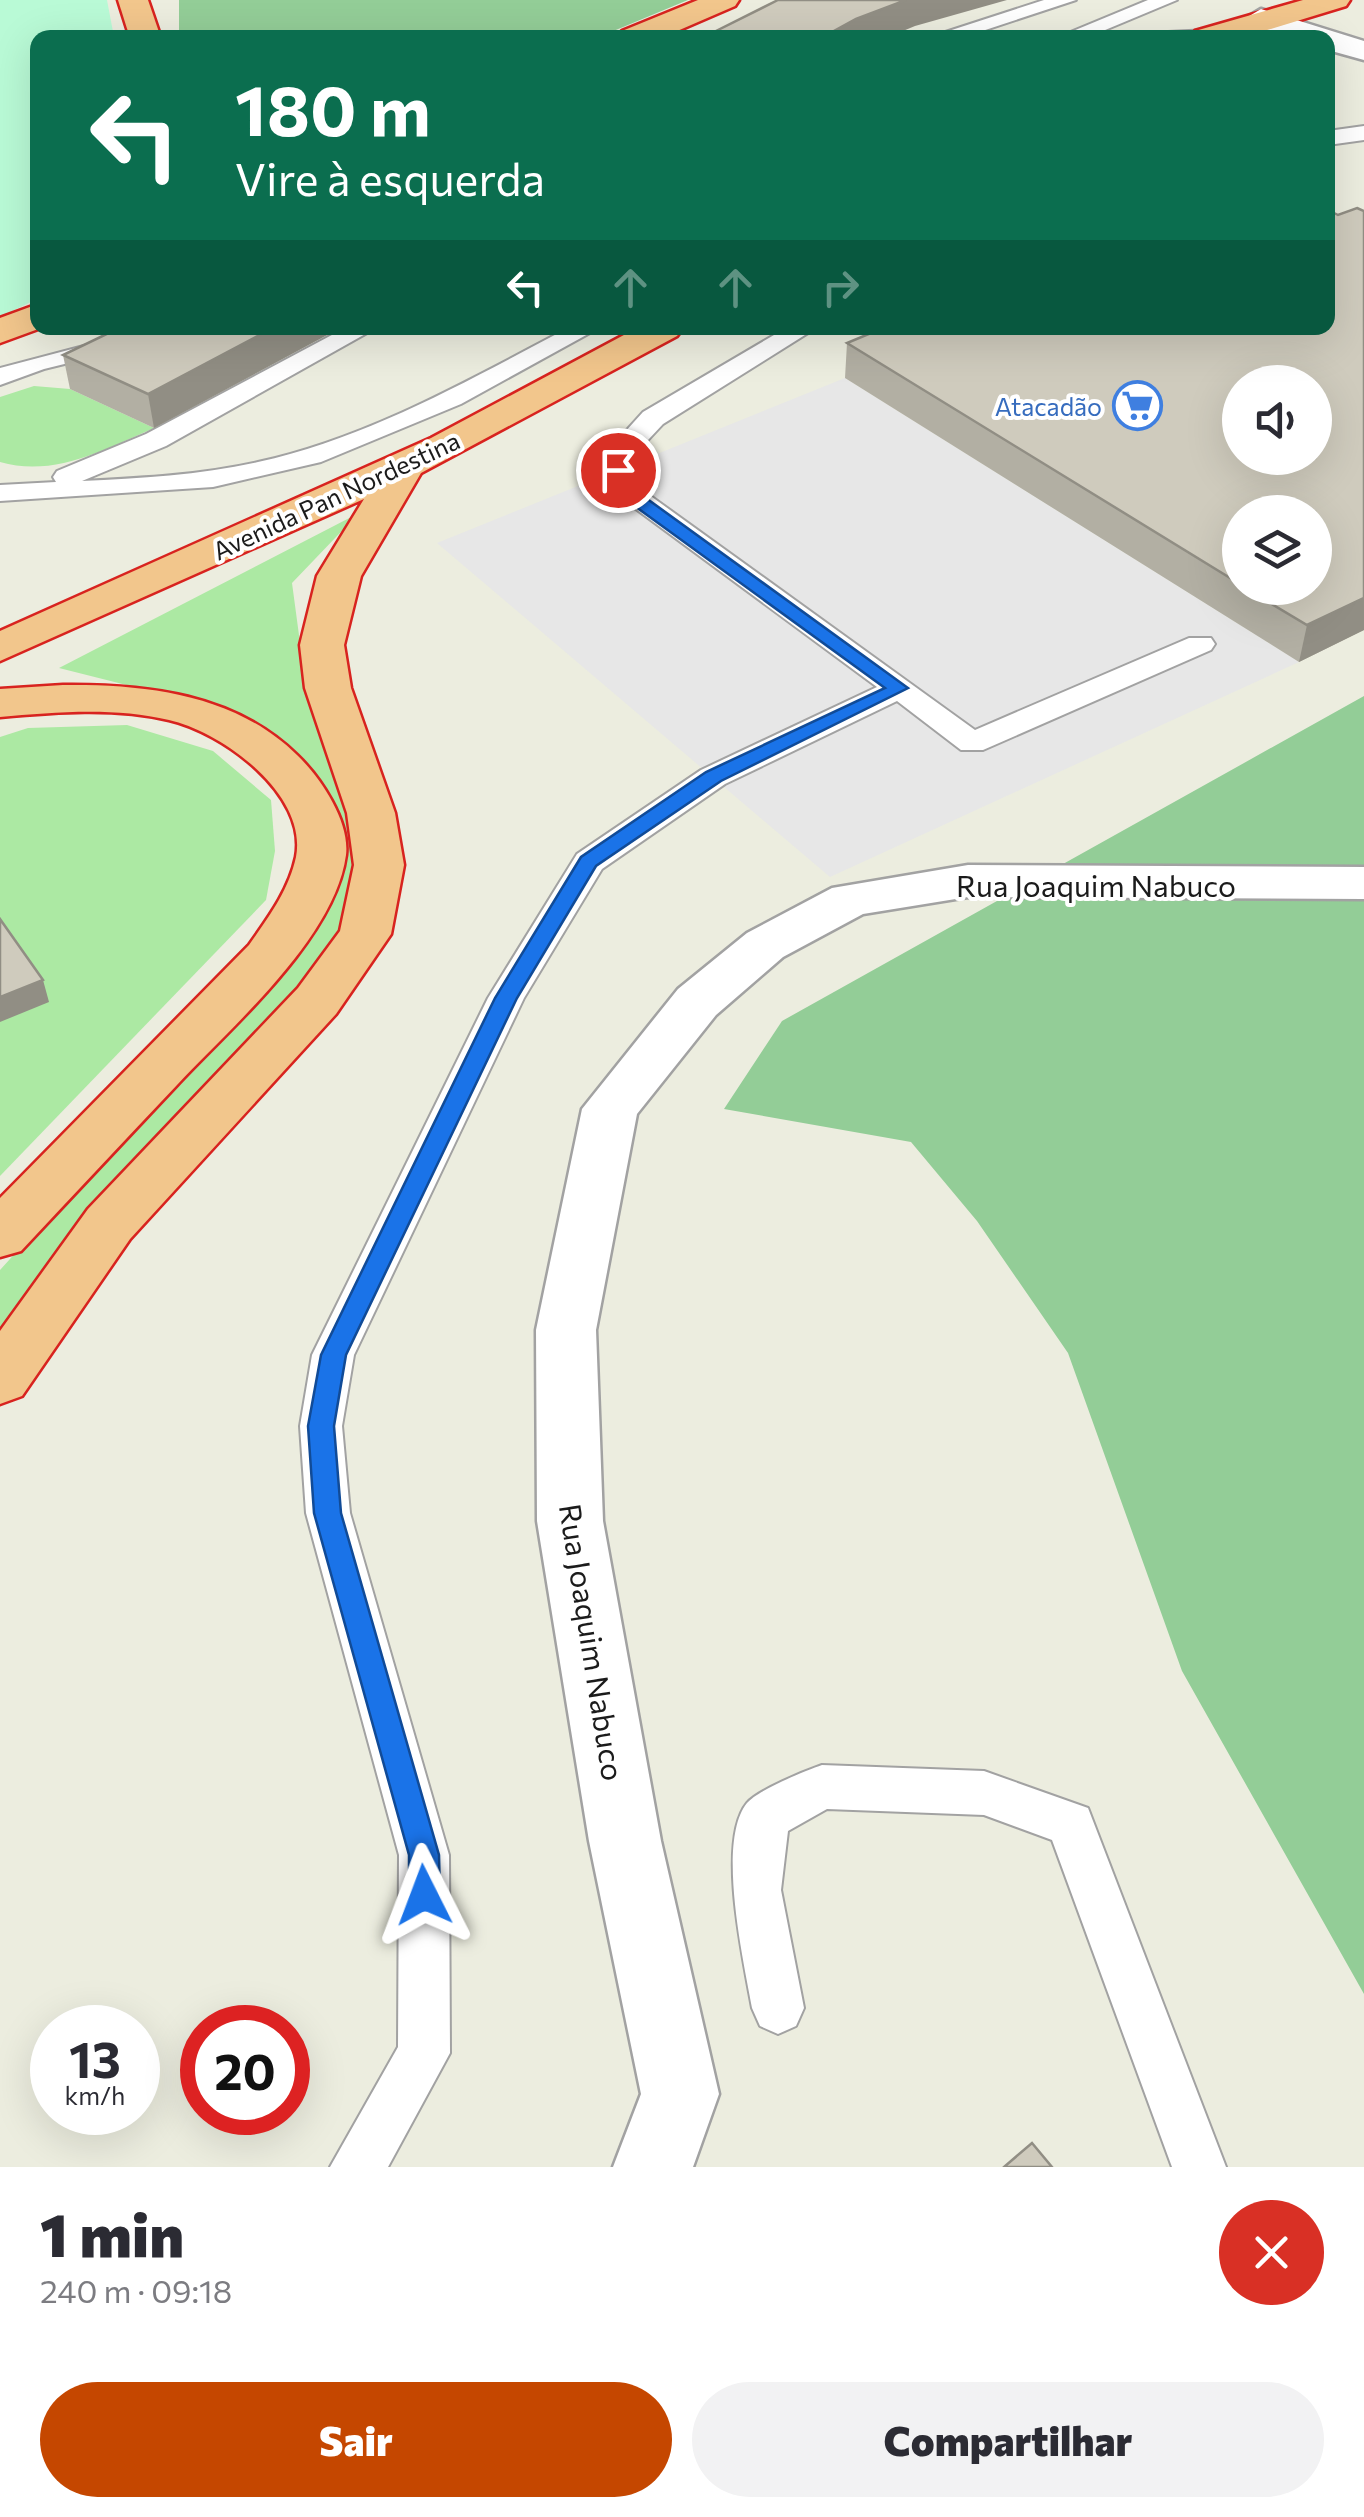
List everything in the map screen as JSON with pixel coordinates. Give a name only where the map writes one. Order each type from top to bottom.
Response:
[{"type":"highway","points":[[652,30],[724,0]]},
{"type":"highway","points":[[1228,30],[1335,0]]},
{"type":"highway","points":[[0,332],[30,319]]},
{"type":"highway","name":"Avenida Pan Nordestina","points":[[0,648],[407,462],[651,335]]},
{"type":"highway","points":[[0,1379],[109,1224],[318,1000],[365,934],[379,865],[371,813],[328,688],[322,645],[339,576],[407,462]]},
{"type":"highway","points":[[0,703],[89,698],[172,706],[241,736],[282,764],[308,800],[322,852],[303,907],[267,957],[0,1236]]},
{"type":"street","points":[[1261,18],[1295,30]]},
{"type":"street","points":[[1335,42],[1364,51]]},
{"type":"street","name":"Rua Joaquim Nabuco","points":[[653,2167],[680,2094],[626,1841],[570,1521],[566,1330],[610,1109],[698,1002],[764,945],[850,900],[968,881],[1364,883]]},
{"type":"lane","points":[[964,30],[1066,0]]},
{"type":"lane","points":[[1087,30],[1167,0]]},
{"type":"lane","points":[[1335,137],[1364,134]]},
{"type":"lane","points":[[0,348],[46,343],[71,335]]},
{"type":"lane","points":[[0,376],[35,362],[152,335]]},
{"type":"lane","points":[[0,492],[54,482],[112,461],[350,335]]},
{"type":"lane","points":[[0,492],[216,478],[341,447],[440,406],[573,335]]},
{"type":"lane","points":[[791,335],[653,418],[620,453],[620,487],[972,743],[1200,644]]},
{"type":"lane","points":[[357,2167],[424,2053],[424,1855],[328,1513],[321,1426],[334,1355],[506,998],[589,862],[714,777],[898,688]]},
{"type":"lane","points":[[778,2008],[756,1890],[765,1818],[822,1788],[984,1792],[1072,1824],[1199,2167]]},
{"type":"green space","points":[[0,0],[107,0],[113,30],[30,30],[30,302],[0,317]]},
{"type":"green space","points":[[179,0],[688,0],[616,30],[179,30]]},
{"type":"green space","points":[[34,386],[70,389],[154,428],[60,464],[20,466],[0,462],[0,397]]},
{"type":"green space","points":[[359,513],[292,583],[303,665],[358,824],[344,928],[0,1352],[0,1270],[301,938],[317,784],[182,699],[59,668]]},
{"type":"green space","points":[[1364,696],[1364,1994],[1182,1671],[1068,1353],[977,1221],[911,1142],[724,1109],[782,1021]]},
{"type":"green space","points":[[127,725],[213,751],[271,800],[275,851],[266,900],[0,1176],[0,737],[28,728]]},
{"type":"shaded area","points":[[845,378],[1299,662],[830,877],[437,543]]},
{"type":"building","points":[[778,0],[906,0],[836,30],[718,30]]},
{"type":"building","points":[[1357,208],[1364,211],[1364,598],[1307,625],[1273,605],[1332,605],[1332,495],[1222,495],[1222,573],[847,343],[866,335],[1335,335],[1335,214]]},
{"type":"building","points":[[104,335],[260,335],[148,394],[63,355]]},
{"type":"building","points":[[0,919],[43,980],[0,997]]},
{"type":"building","points":[[1032,2143],[1052,2167],[1004,2167]]},
{"type":"place","name":"Atacadão","points":[[1137,406]]},
{"type":"route","points":[[424,1895],[424,1855],[328,1513],[321,1426],[334,1355],[506,998],[589,862],[714,777],[898,688],[620,487],[618,470]]}]
